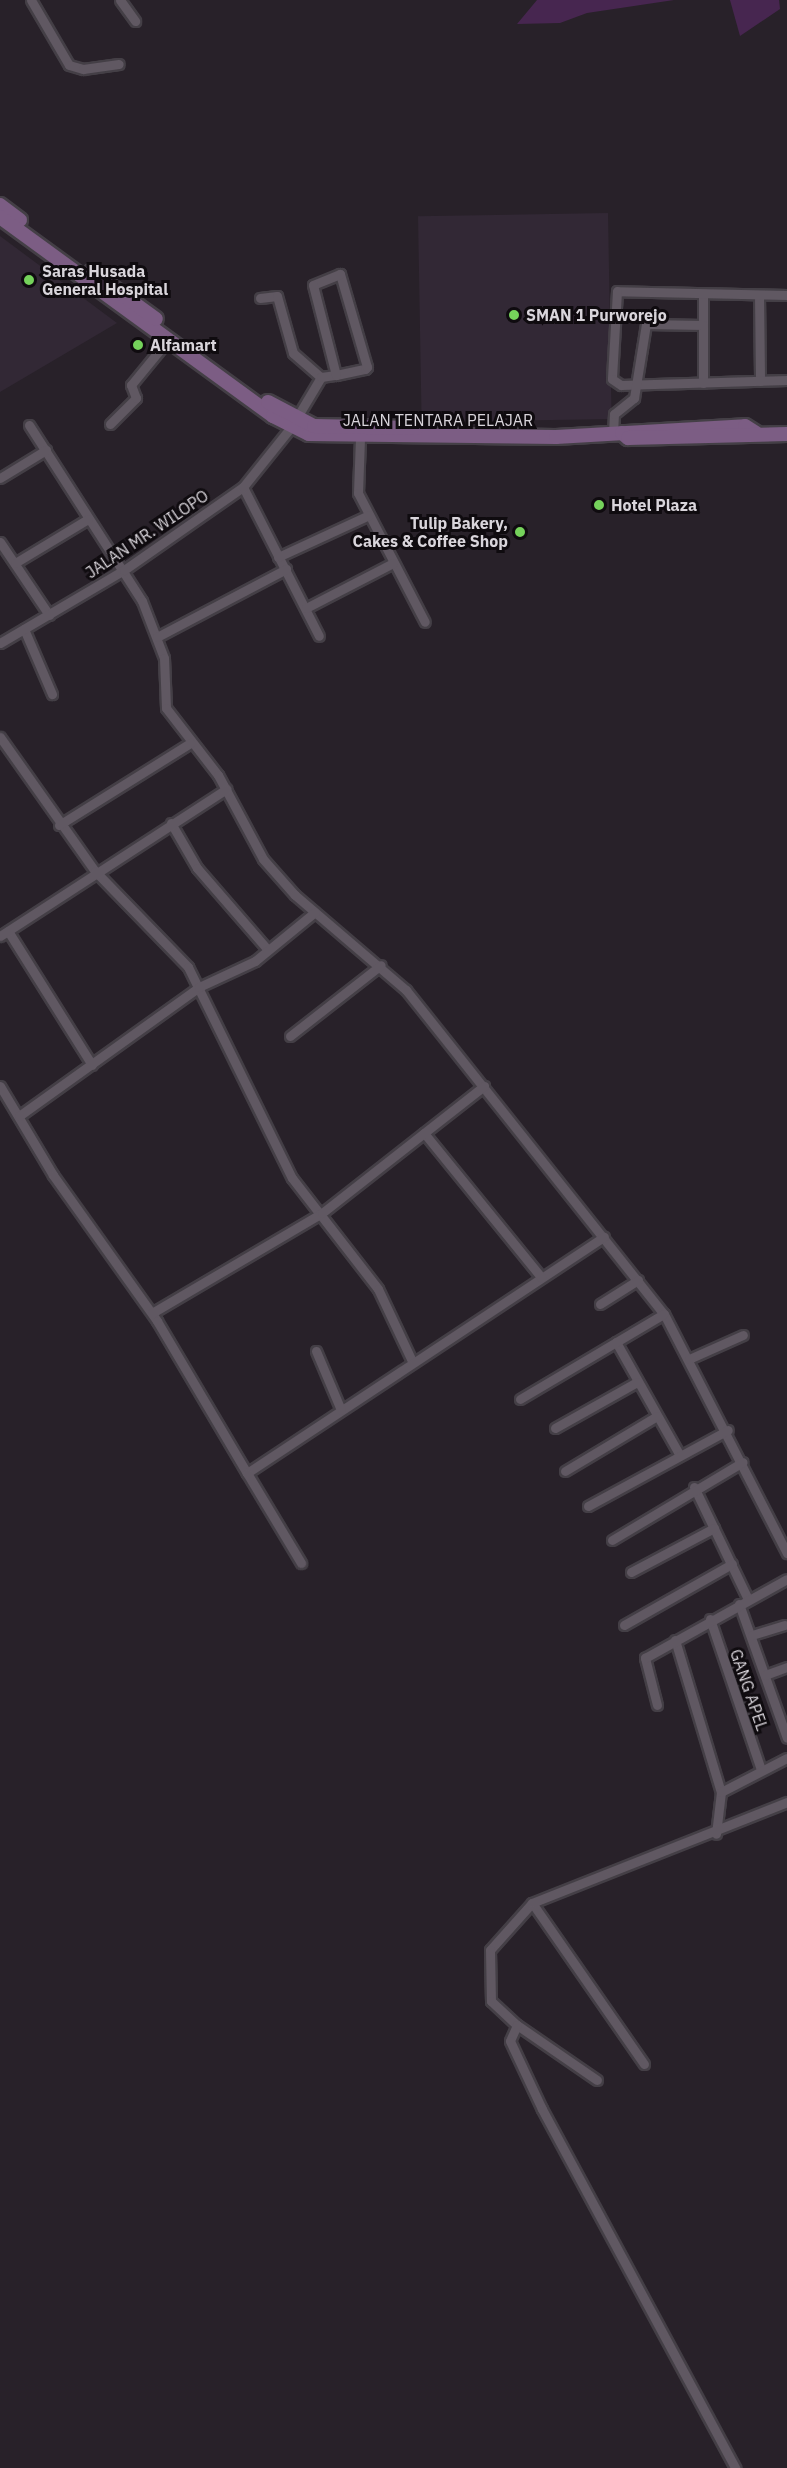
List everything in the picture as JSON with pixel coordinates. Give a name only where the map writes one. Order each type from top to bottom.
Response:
[{"type":"main road","points":[[0,206],[16,223],[293,423]]},
{"type":"main road","points":[[0,217],[16,223]]},
{"type":"main road","points":[[129,306],[168,339],[293,423],[312,430]]},
{"type":"main road","name":"JALAN TENTARA PELAJAR","points":[[312,430],[555,428],[567,433]]},
{"type":"main road","name":"JALAN TENTARA PELAJAR","points":[[312,430],[360,438],[567,433],[617,433],[628,438],[787,434]]},
{"type":"street","points":[[31,0],[69,65],[83,69],[119,64]]},
{"type":"street","points":[[120,0],[135,21]]},
{"type":"street","points":[[260,298],[277,296],[293,353],[321,377],[336,375],[367,365],[340,274],[313,285],[336,375]]},
{"type":"street","points":[[787,295],[614,294],[612,380],[637,385],[787,380]]},
{"type":"street","points":[[703,295],[703,384]]},
{"type":"street","points":[[759,295],[760,381]]},
{"type":"street","points":[[617,433],[614,416],[632,401],[637,385],[646,323],[703,325]]},
{"type":"street","points":[[110,424],[136,398],[131,385],[168,339]]},
{"type":"street","name":"JALAN MR. WILOPO","points":[[0,643],[124,570],[243,487],[293,423],[321,377]]},
{"type":"street","points":[[29,425],[88,519],[124,570],[157,637],[166,708],[226,789],[263,859],[315,912],[381,965],[484,1086],[664,1314],[728,1430],[787,1553]]},
{"type":"street","points":[[360,438],[358,494],[424,622]]},
{"type":"street","points":[[0,478],[46,450]]},
{"type":"street","points":[[243,487],[319,636]]},
{"type":"street","points":[[278,557],[369,515]]},
{"type":"street","points":[[15,563],[88,519]]},
{"type":"street","points":[[0,542],[49,615]]},
{"type":"street","points":[[306,608],[393,563]]},
{"type":"street","points":[[157,637],[286,569]]},
{"type":"street","points":[[24,629],[52,694]]},
{"type":"street","points":[[0,736],[59,825],[95,871],[188,967],[284,1163],[378,1289],[412,1361]]},
{"type":"street","points":[[59,825],[190,743]]},
{"type":"street","points":[[92,1065],[4,933],[95,871],[226,789]]},
{"type":"street","points":[[171,823],[197,868],[268,950]]},
{"type":"street","points":[[19,1116],[199,987],[268,950],[315,912]]},
{"type":"street","points":[[290,1036],[381,965]]},
{"type":"street","points":[[0,1086],[53,1175],[152,1313],[302,1563]]},
{"type":"street","points":[[152,1313],[322,1213],[484,1086]]},
{"type":"street","points":[[424,1133],[541,1277]]},
{"type":"street","points":[[247,1473],[412,1361],[604,1237]]},
{"type":"street","points":[[600,1304],[638,1280]]},
{"type":"street","points":[[520,1399],[664,1314]]},
{"type":"street","points":[[689,1359],[743,1335]]},
{"type":"street","points":[[616,1342],[679,1454]]},
{"type":"street","points":[[316,1352],[342,1410]]},
{"type":"street","points":[[555,1428],[637,1382]]},
{"type":"street","points":[[565,1470],[657,1416]]},
{"type":"street","points":[[588,1506],[679,1454],[728,1430]]},
{"type":"street","points":[[612,1540],[694,1487],[743,1462]]},
{"type":"street","points":[[694,1487],[732,1564],[765,1675],[782,1709],[787,1738]]},
{"type":"street","points":[[631,1572],[714,1528]]},
{"type":"street","points":[[624,1626],[732,1564]]},
{"type":"street","points":[[657,1705],[644,1659],[710,1619],[787,1579]]},
{"type":"street","name":"GANG APEL","points":[[710,1619],[760,1770]]},
{"type":"street","points":[[752,1635],[785,1625]]},
{"type":"street","points":[[675,1640],[721,1792],[716,1834]]},
{"type":"street","points":[[765,1675],[787,1667]]},
{"type":"street","points":[[721,1792],[787,1758]]},
{"type":"street","points":[[597,2080],[517,2025],[491,2001],[488,1955],[499,1933],[532,1903],[593,1875],[716,1834],[787,1802]]},
{"type":"street","points":[[532,1903],[644,2064]]},
{"type":"street","points":[[517,2025],[510,2041],[542,2109],[735,2468]]},
{"type":"shaded area","points":[[537,0],[674,0],[587,13],[560,23],[517,24]]},
{"type":"shaded area","points":[[730,0],[779,0],[780,9],[740,36]]},
{"type":"shaded area","name":"SMAN 1 Purworejo","points":[[608,213],[612,419],[422,422],[418,216]]},
{"type":"shaded area","name":"Saras Husada General Hospital","points":[[0,236],[117,323],[0,392]]},
{"type":"place","name":"Saras Husada General Hospital","points":[[29,280]]},
{"type":"place","name":"SMAN 1 Purworejo","points":[[514,315]]},
{"type":"place","name":"Alfamart","points":[[138,345]]},
{"type":"place","name":"Hotel Plaza","points":[[599,505]]},
{"type":"place","name":"Tulip Bakery, Cakes & Coffee Shop","points":[[520,532]]}]
